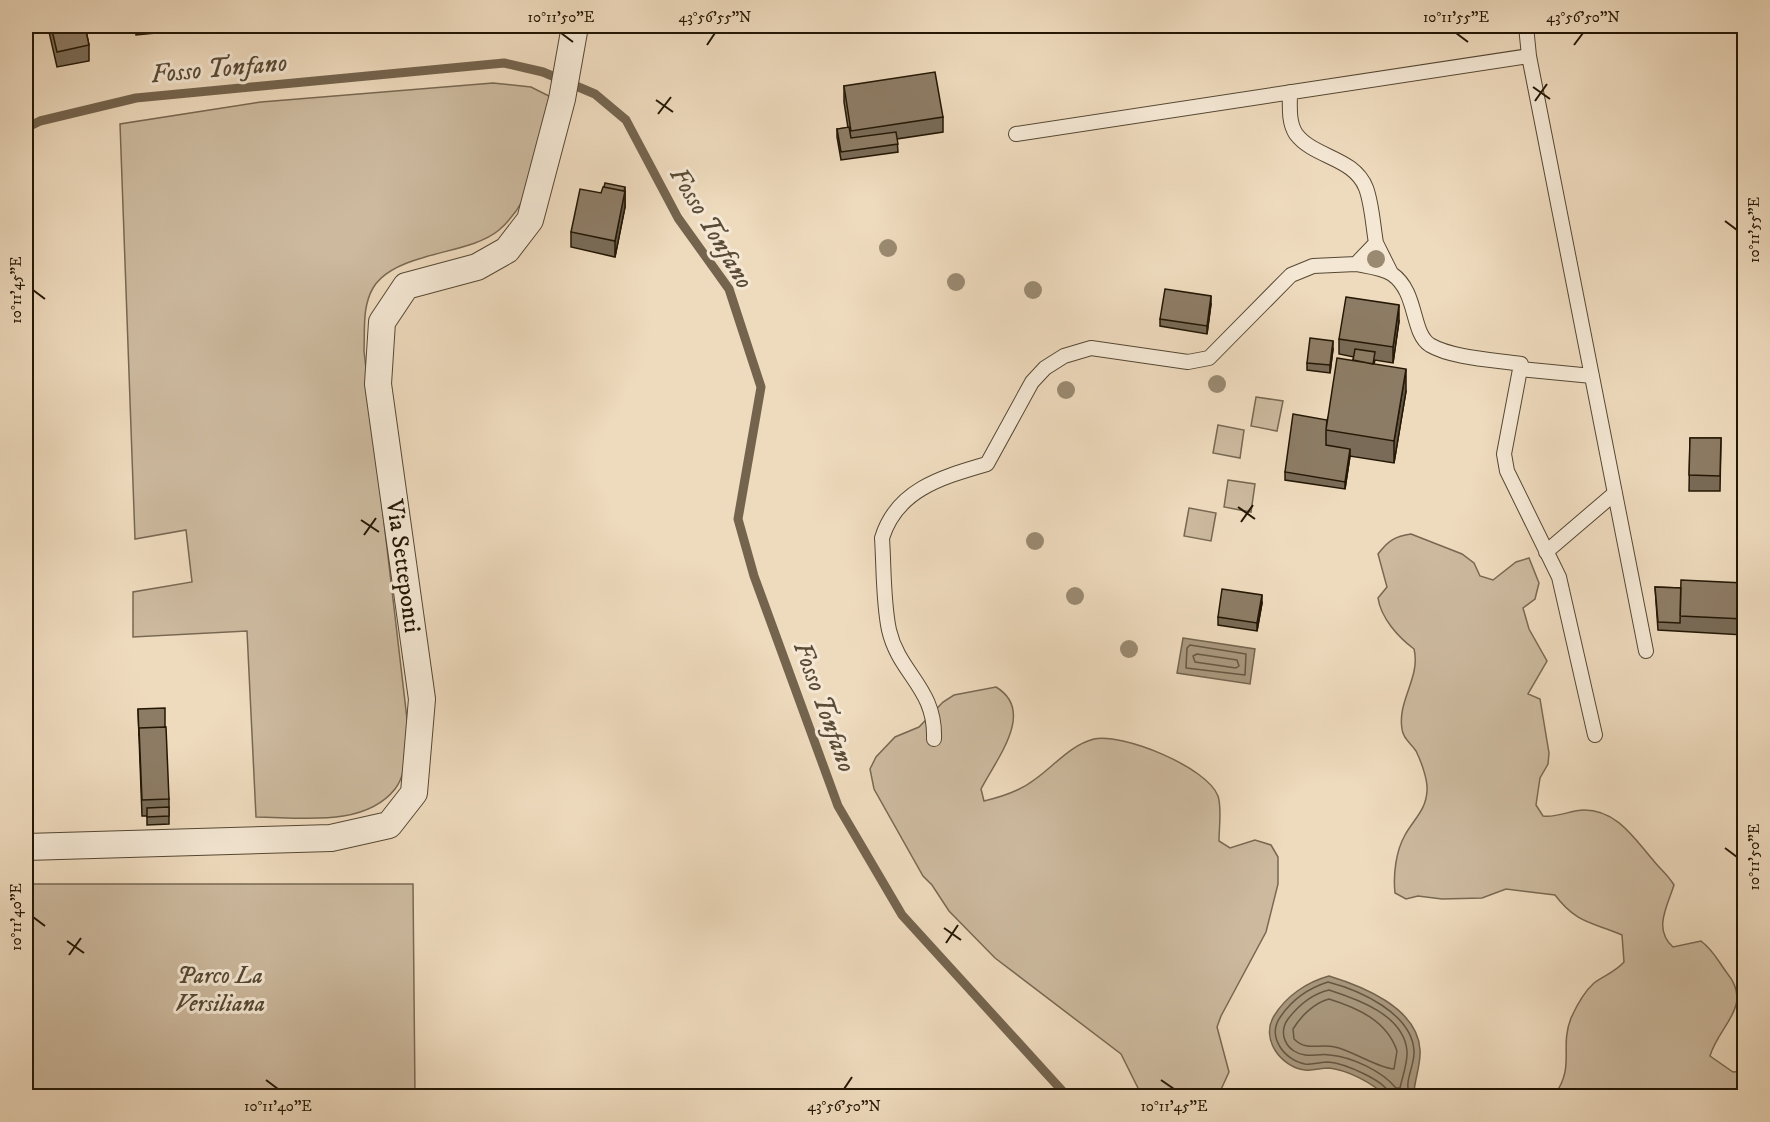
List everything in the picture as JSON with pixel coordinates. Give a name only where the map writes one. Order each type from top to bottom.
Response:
[{"type":"street","name":"Via Setteponti","points":[[26,847],[331,838],[389,825],[414,793],[422,699],[378,384],[382,322],[406,286],[477,267],[507,250],[530,220],[562,99],[575,26]]},
{"type":"lane","points":[[1526,26],[1529,56],[1646,651]]},
{"type":"lane","points":[[1016,134],[1529,56]]},
{"type":"lane","points":[[1290,92],[1291,120],[1296,134],[1352,169],[1366,187],[1376,243],[1391,273],[1411,296],[1420,336],[1429,344],[1444,351],[1521,364],[1504,454],[1507,471],[1559,577],[1595,735]]},
{"type":"lane","points":[[1356,264],[1376,243]]},
{"type":"lane","points":[[934,739],[935,719],[931,706],[907,668],[890,631],[882,538],[886,526],[902,502],[915,490],[943,477],[987,464],[1032,382],[1045,368],[1064,356],[1091,348],[1188,362],[1209,358],[1291,275],[1313,266],[1356,264],[1391,273]]},
{"type":"lane","points":[[1520,369],[1592,376]]},
{"type":"lane","points":[[1546,552],[1615,493]]},
{"type":"green space","points":[[493,83],[531,87],[549,96],[542,150],[522,202],[499,230],[482,240],[394,268],[377,282],[367,303],[364,351],[409,736],[401,777],[395,789],[382,801],[366,810],[349,815],[330,818],[256,817],[247,631],[133,637],[133,592],[192,582],[186,530],[135,539],[120,124],[261,102]]},
{"type":"green space","points":[[1256,397],[1283,401],[1277,431],[1251,426]]},
{"type":"green space","points":[[1218,425],[1244,430],[1240,458],[1213,453]]},
{"type":"green space","points":[[1228,480],[1255,484],[1251,512],[1224,507]]},
{"type":"green space","points":[[1189,508],[1216,513],[1211,541],[1184,536]]},
{"type":"green space","points":[[1411,534],[1462,554],[1474,563],[1480,576],[1493,580],[1516,562],[1529,558],[1539,583],[1535,599],[1523,608],[1529,629],[1547,661],[1528,694],[1540,699],[1549,753],[1548,764],[1540,778],[1536,805],[1543,816],[1584,810],[1596,811],[1615,820],[1632,835],[1672,881],[1674,885],[1663,918],[1667,940],[1673,947],[1701,941],[1713,952],[1734,985],[1737,996],[1736,1006],[1710,1056],[1733,1072],[1744,1071],[1744,1096],[1554,1096],[1561,1085],[1566,1066],[1566,1039],[1571,1018],[1591,986],[1624,962],[1622,935],[1578,917],[1555,895],[1506,889],[1482,898],[1442,899],[1418,896],[1406,899],[1395,893],[1394,878],[1399,848],[1424,804],[1427,787],[1418,755],[1403,732],[1401,719],[1414,669],[1414,649],[1402,639],[1383,613],[1378,598],[1387,587],[1378,554],[1392,540]]},
{"type":"green space","points":[[996,687],[1007,697],[1013,709],[1013,722],[1010,735],[981,789],[984,801],[1029,784],[1069,751],[1085,742],[1094,739],[1124,741],[1163,754],[1198,774],[1211,785],[1219,801],[1219,841],[1230,848],[1255,840],[1271,845],[1278,857],[1278,884],[1266,932],[1217,1027],[1229,1072],[1218,1096],[1142,1096],[1121,1054],[995,958],[949,911],[932,885],[923,876],[874,789],[870,769],[876,757],[895,737],[919,727],[943,702],[954,695]]},
{"type":"green space","name":"Parco La Versiliana","points":[[26,884],[413,884],[415,1096],[26,1096]]},
{"type":"water","points":[[1183,638],[1255,649],[1250,684],[1177,673]]},
{"type":"water","points":[[1329,976],[1372,993],[1386,1001],[1410,1022],[1417,1035],[1420,1050],[1414,1092],[1419,1096],[1386,1096],[1374,1086],[1336,1069],[1296,1068],[1281,1058],[1275,1050],[1271,1042],[1270,1025],[1279,1009],[1298,991]]},
{"type":"building","points":[[51,26],[85,26],[89,45],[57,52]]},
{"type":"building","points":[[935,72],[943,117],[851,131],[844,86]]},
{"type":"building","points":[[849,127],[851,138],[896,132],[898,144],[841,152],[837,129]]},
{"type":"building","points":[[605,183],[625,187],[624,191],[604,187]]},
{"type":"building","points":[[603,187],[625,191],[615,241],[571,232],[580,189],[601,193]]},
{"type":"building","points":[[26,228],[30,285],[26,286]]},
{"type":"building","points":[[1165,289],[1211,296],[1207,326],[1160,319]]},
{"type":"building","points":[[1346,297],[1399,305],[1393,347],[1339,339]]},
{"type":"building","points":[[1310,338],[1333,341],[1330,365],[1307,363]]},
{"type":"building","points":[[1355,349],[1375,352],[1373,364],[1353,360]]},
{"type":"building","points":[[1337,358],[1406,369],[1394,441],[1326,430]]},
{"type":"building","points":[[1293,414],[1327,420],[1326,445],[1350,449],[1345,482],[1285,472]]},
{"type":"building","points":[[1690,438],[1721,438],[1720,476],[1689,475]]},
{"type":"building","points":[[1681,580],[1744,583],[1744,619],[1680,616]]},
{"type":"building","points":[[1655,587],[1681,588],[1680,623],[1658,622]]},
{"type":"building","points":[[1222,589],[1262,595],[1257,623],[1218,617]]},
{"type":"building","points":[[165,708],[165,727],[139,728],[139,736],[138,709]]},
{"type":"building","points":[[166,727],[169,799],[142,800],[139,728]]},
{"type":"building","points":[[169,807],[169,816],[147,817],[147,808]]},
{"type":"waterway","name":"Fosso Tonfano","points":[[26,128],[40,121],[136,98],[504,63],[543,72],[595,94],[626,120],[678,218],[729,289],[761,387],[738,519],[754,576],[838,806],[902,915],[1067,1096]]}]
